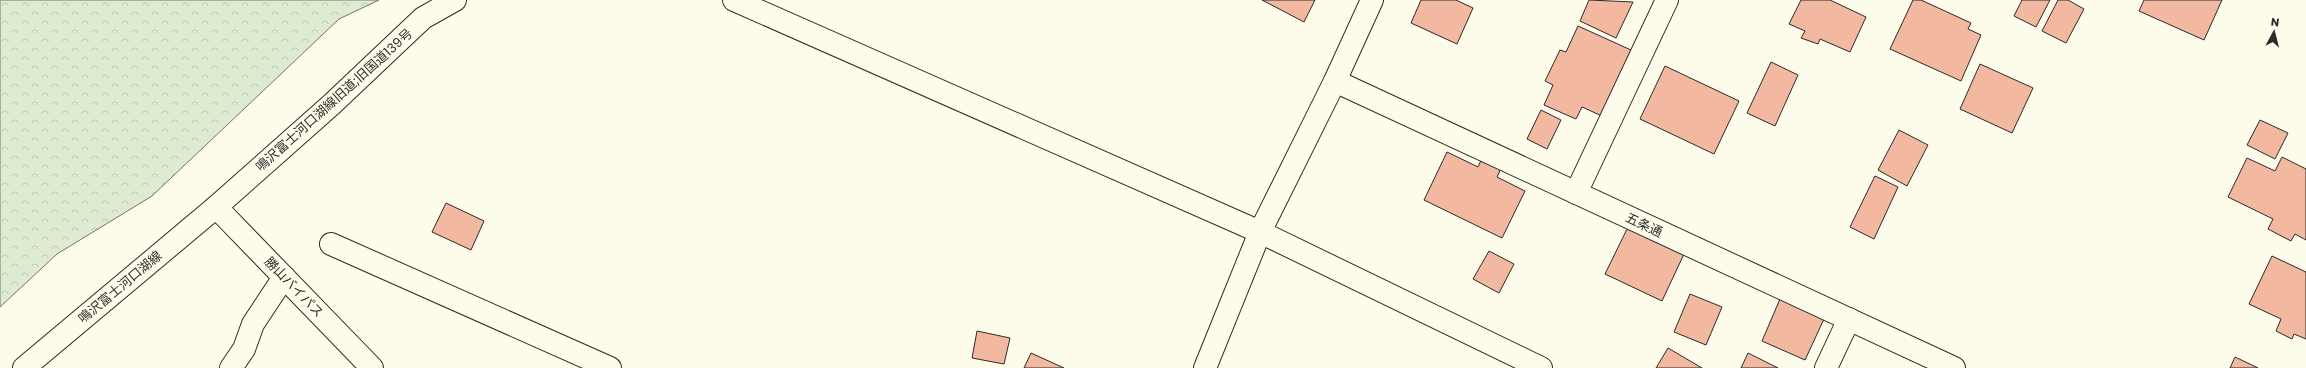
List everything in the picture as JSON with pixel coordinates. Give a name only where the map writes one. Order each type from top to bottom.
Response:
[{"type":"street","name":"鳴沢富士河口湖線旧道;旧国道139号","points":[[216,207],[331,105],[423,18],[455,0]]},
{"type":"street","points":[[734,0],[1260,232],[1541,368]]},
{"type":"street","points":[[1205,368],[1260,232],[1335,81],[1372,0]]},
{"type":"street","points":[[1576,193],[1667,0]]},
{"type":"street","name":"五条通","points":[[1335,81],[1954,368]]},
{"type":"street","name":"勝山バイパス","points":[[216,207],[372,368]]},
{"type":"street","name":"鳴沢富士河口湖線","points":[[24,368],[216,207]]},
{"type":"street","points":[[331,244],[610,368]]},
{"type":"street","points":[[231,368],[244,349],[253,324],[284,277]]},
{"type":"street","points":[[1826,368],[1849,319]]},
{"type":"green space","points":[[0,0],[379,0],[339,19],[152,196],[57,254],[0,307]]},
{"type":"building","points":[[1262,0],[1315,0],[1304,22]]},
{"type":"building","points":[[1421,0],[1456,0],[1473,8],[1457,44],[1411,23]]},
{"type":"building","points":[[1589,0],[1633,2],[1616,38],[1580,21]]},
{"type":"building","points":[[1801,0],[1830,0],[1866,17],[1850,52],[1820,39],[1818,44],[1801,38],[1805,31],[1789,24]]},
{"type":"building","points":[[1913,0],[1921,0],[1971,23],[1968,29],[1981,35],[1961,81],[1890,49]]},
{"type":"building","points":[[2022,0],[2050,0],[2036,27],[2014,16]]},
{"type":"building","points":[[2058,0],[2068,0],[2084,9],[2066,43],[2042,31]]},
{"type":"building","points":[[2144,0],[2222,0],[2204,40],[2139,11]]},
{"type":"building","points":[[1578,26],[1631,50],[1602,116],[1582,107],[1576,119],[1544,105],[1553,85],[1545,81],[1560,50],[1566,52]]},
{"type":"building","points":[[1771,62],[1798,75],[1775,126],[1747,113]]},
{"type":"building","points":[[1980,64],[2033,88],[2012,133],[1960,109]]},
{"type":"building","points":[[1665,66],[1739,101],[1714,154],[1640,119]]},
{"type":"building","points":[[1541,110],[1561,120],[1547,149],[1527,139]]},
{"type":"building","points":[[2260,120],[2288,133],[2275,159],[2247,145]]},
{"type":"building","points":[[1899,130],[1928,145],[1907,186],[1878,170]]},
{"type":"building","points":[[1447,152],[1478,167],[1483,156],[1502,166],[1497,177],[1525,191],[1502,238],[1424,200]]},
{"type":"building","points":[[2282,157],[2306,169],[2306,240],[2295,234],[2291,241],[2268,229],[2273,219],[2228,197],[2247,158],[2275,171]]},
{"type":"building","points":[[1875,176],[1898,187],[1874,239],[1850,227]]},
{"type":"building","points":[[446,203],[484,221],[471,250],[432,232]]},
{"type":"building","points":[[1628,227],[1684,254],[1662,301],[1605,274]]},
{"type":"building","points":[[1489,251],[1514,264],[1499,293],[1473,279]]},
{"type":"building","points":[[2272,256],[2306,272],[2306,339],[2294,334],[2292,339],[2276,331],[2281,319],[2249,304]]},
{"type":"building","points":[[1690,294],[1722,307],[1706,345],[1674,332]]},
{"type":"building","points":[[1780,299],[1824,319],[1805,360],[1762,341]]},
{"type":"building","points":[[977,331],[1010,338],[1004,364],[972,358]]},
{"type":"building","points":[[1668,348],[1702,368],[1656,368]]},
{"type":"building","points":[[1031,353],[1064,368],[1024,368]]},
{"type":"building","points":[[1748,353],[1778,368],[1741,368]]},
{"type":"building","points":[[2235,357],[2258,368],[2230,368]]}]
